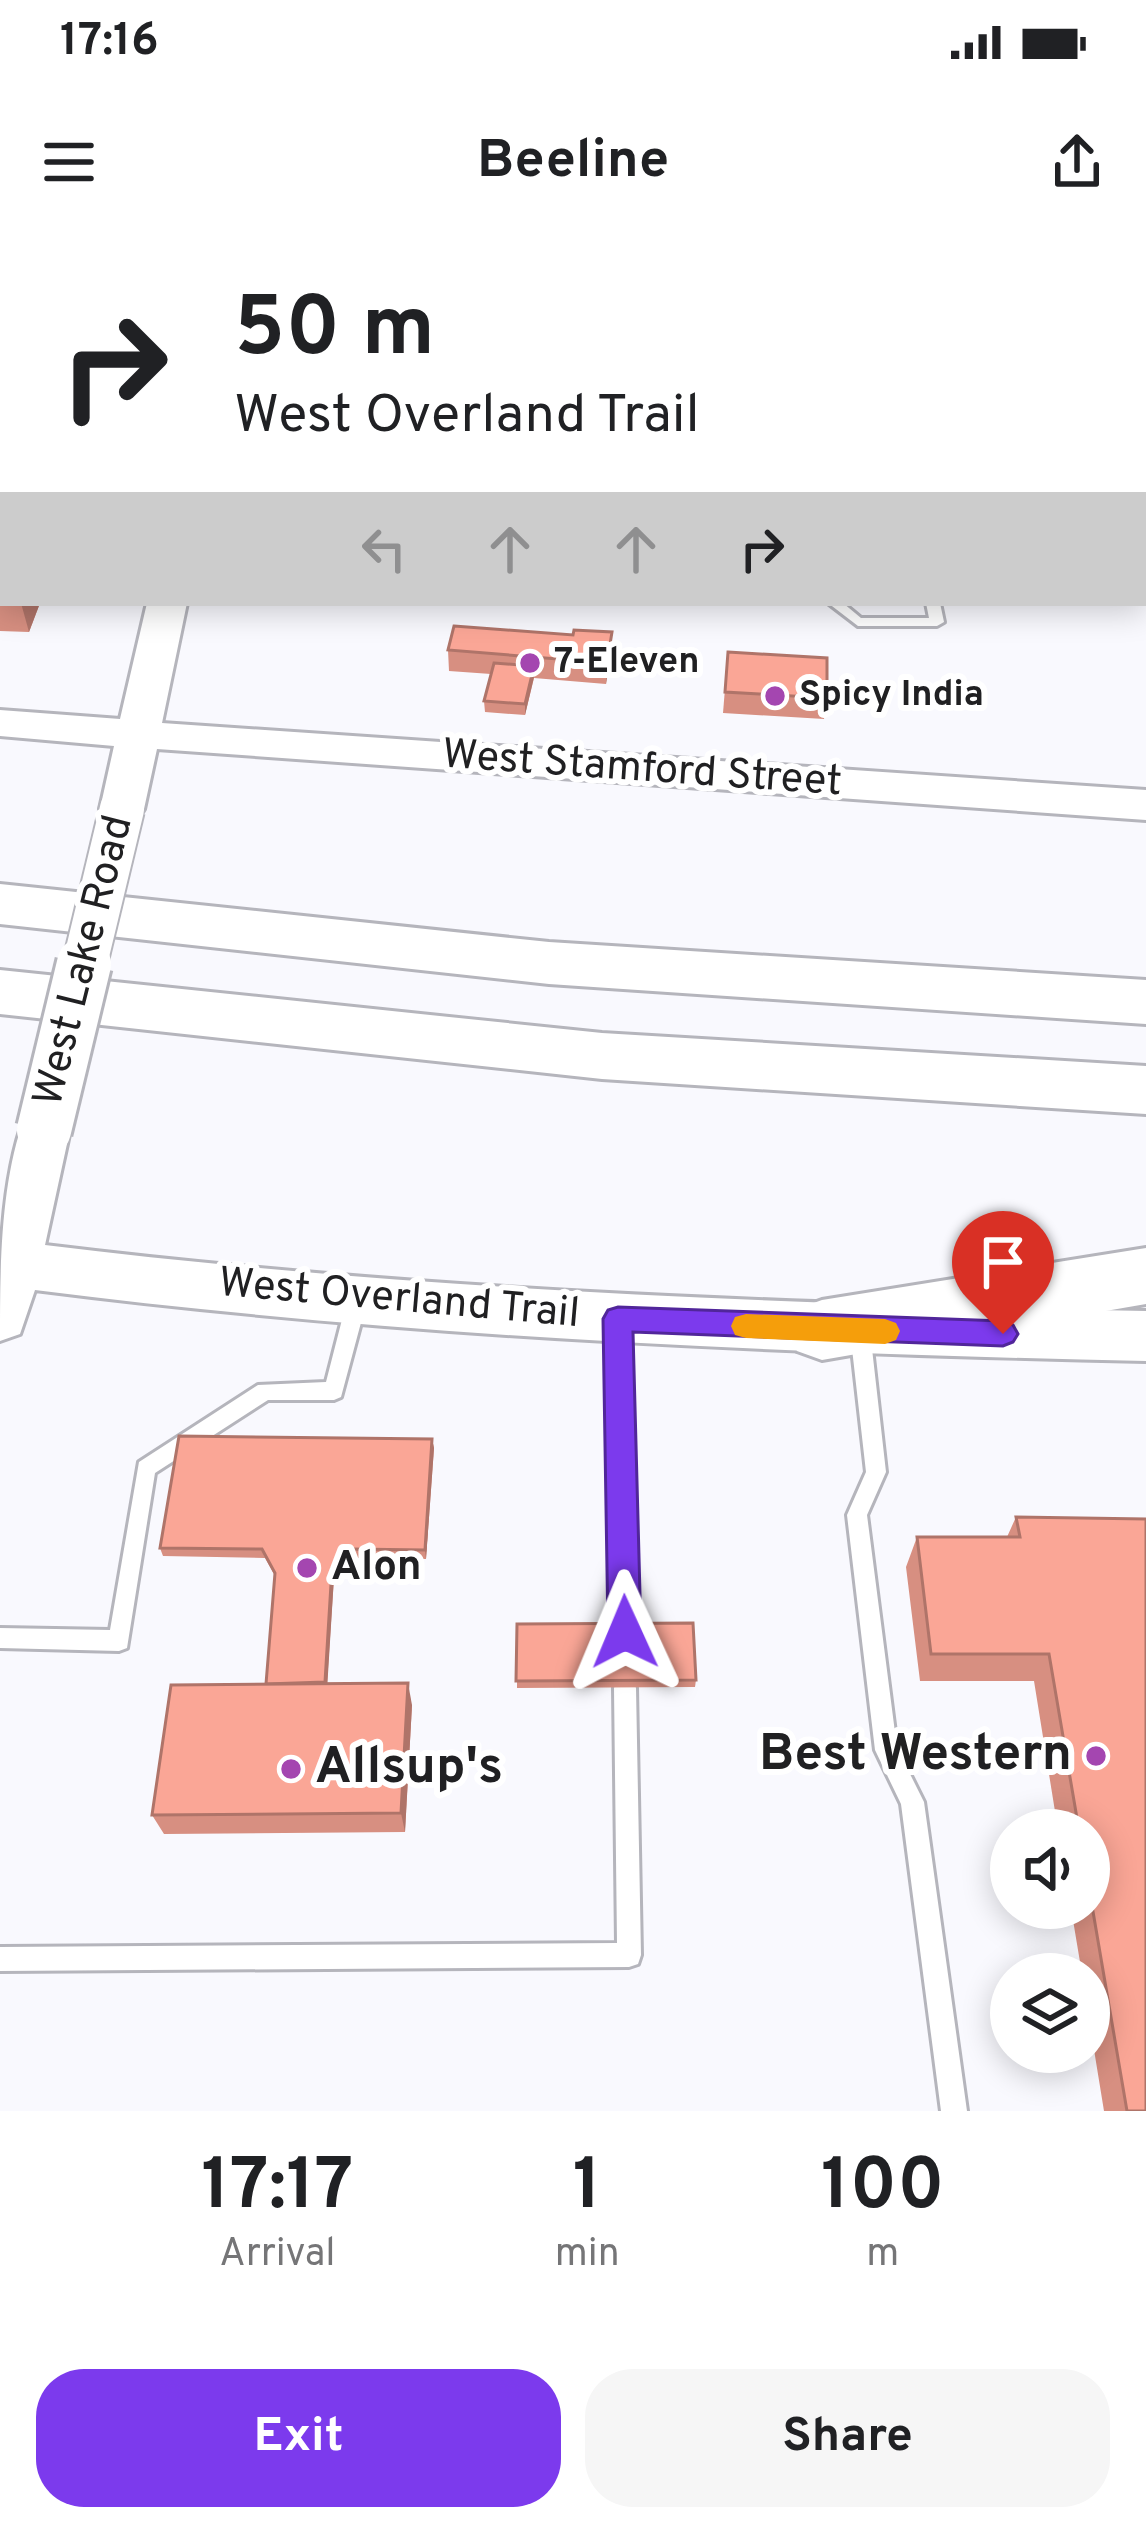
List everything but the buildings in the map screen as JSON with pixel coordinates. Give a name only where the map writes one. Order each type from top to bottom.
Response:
[{"type":"highway","points":[[0,904],[549,963],[1146,1002]]},
{"type":"highway","points":[[0,992],[602,1055],[1146,1090]]},
{"type":"highway","points":[[841,1330],[1146,1276]]},
{"type":"main road","name":"West Lake Road","points":[[4,1281],[122,809],[165,606]]},
{"type":"main road","name":"West Stamford Street","points":[[0,723],[1146,805]]},
{"type":"main road","name":"West Overland Trail","points":[[4,1281],[841,1330],[1146,1336]]},
{"type":"lane","points":[[837,606],[858,622],[937,622],[934,606]]},
{"type":"lane","points":[[0,1638],[119,1641],[146,1468],[265,1391],[334,1391],[357,1300]]},
{"type":"lane","points":[[618,1319],[625,1632]]},
{"type":"lane","points":[[841,1330],[876,1472],[857,1515],[886,1750],[912,1802],[954,2111]]},
{"type":"lane","points":[[0,1959],[629,1955],[625,1688]]},
{"type":"slow traffic","points":[[746,1326],[885,1331]]},
{"type":"place","name":"7-Eleven","points":[[530,663]]},
{"type":"place","name":"Spicy India","points":[[775,696]]},
{"type":"place","name":"Alon","points":[[307,1568]]},
{"type":"place","name":"Best Western","points":[[1096,1756]]},
{"type":"place","name":"Allsup's","points":[[291,1769]]},
{"type":"route","points":[[625,1632],[618,1319],[1003,1334]]}]
